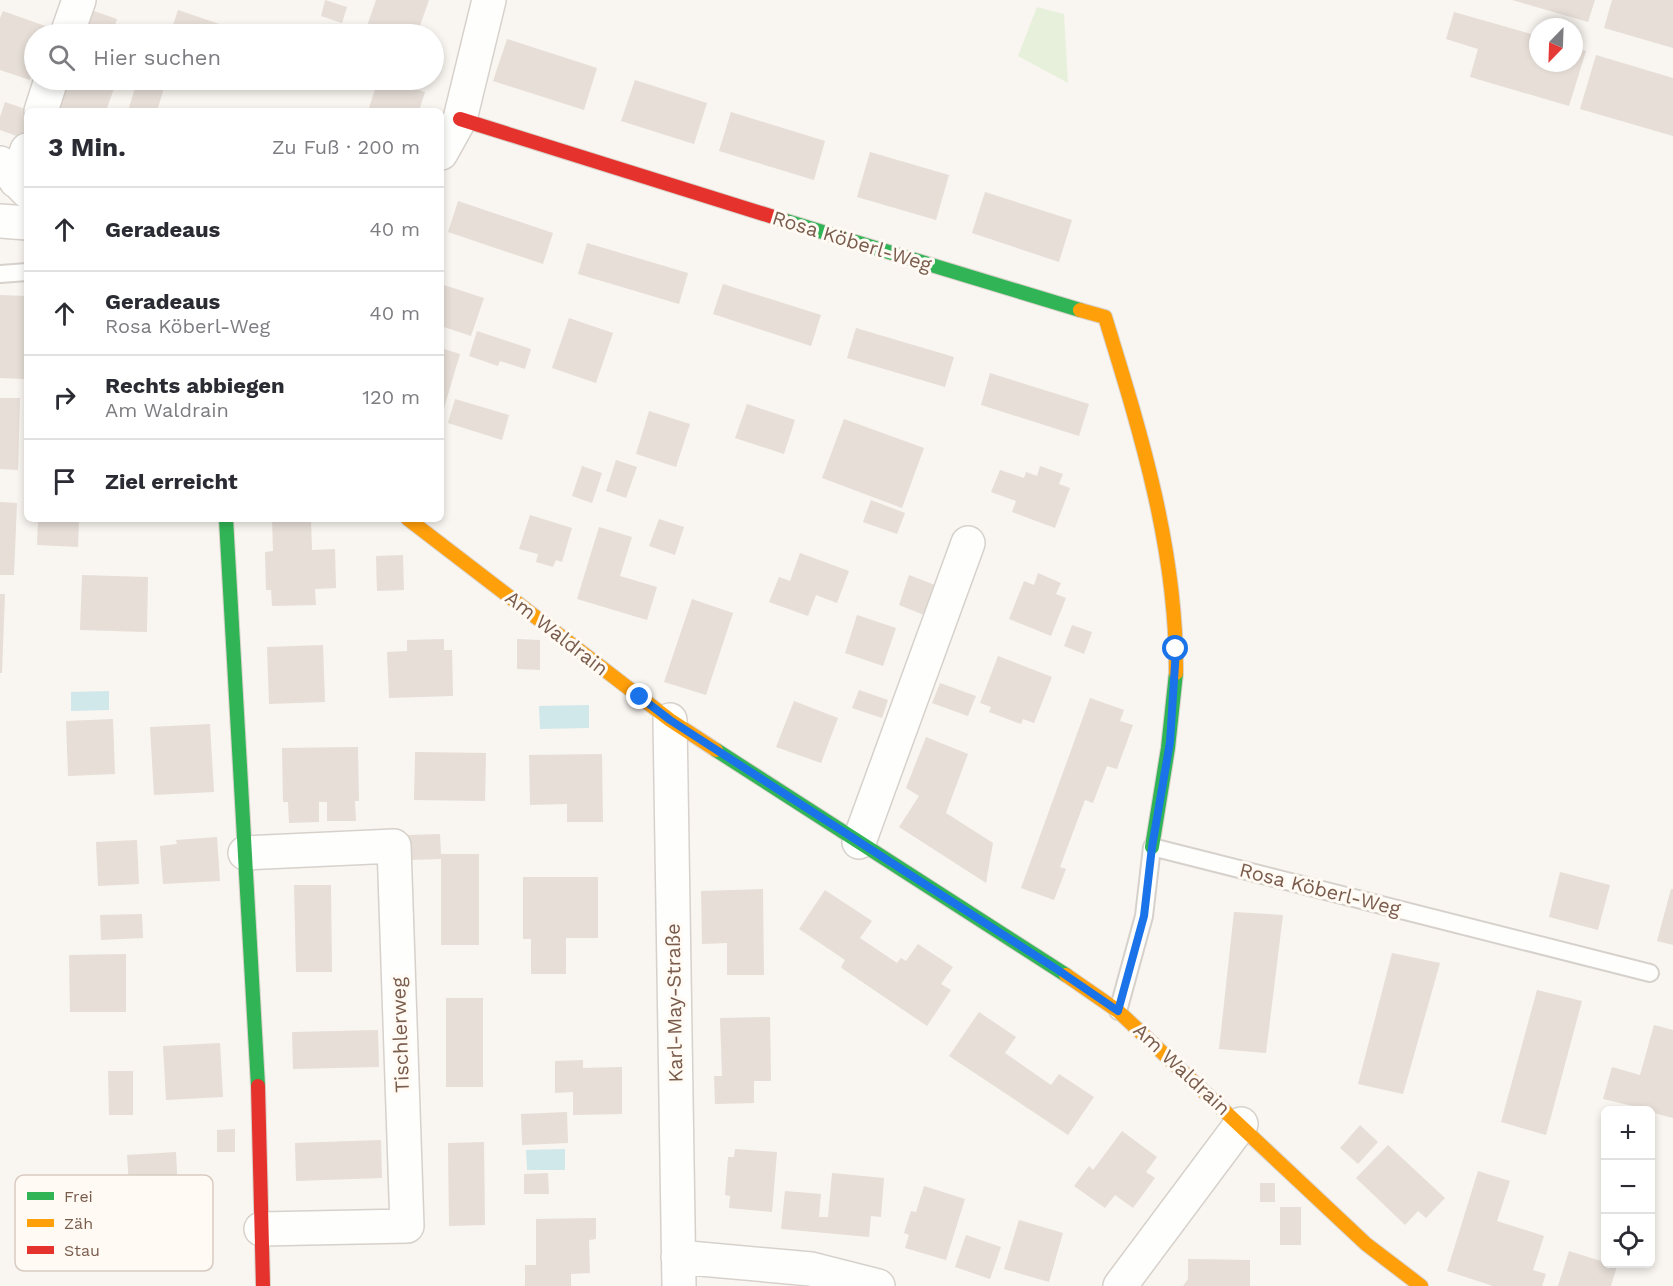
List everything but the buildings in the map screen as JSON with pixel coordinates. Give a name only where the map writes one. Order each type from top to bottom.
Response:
[{"type":"street","points":[[71,24],[79,0]]},
{"type":"street","points":[[444,148],[460,119],[489,0]]},
{"type":"street","points":[[41,108],[47,90]]},
{"type":"street","name":"Rosa Köberl-Weg","points":[[460,119],[964,276],[1105,317],[1148,456],[1169,562],[1176,649],[1170,742],[1152,847]]},
{"type":"street","points":[[14,178],[24,156]]},
{"type":"street","points":[[0,221],[24,223]]},
{"type":"street","points":[[226,522],[257,1053],[263,1286]]},
{"type":"street","name":"Am Waldrain","points":[[412,522],[670,720],[1118,1011],[1241,1124],[1366,1244],[1421,1286]]},
{"type":"street","points":[[859,842],[968,543]]},
{"type":"street","name":"Karl-May-Straße","points":[[670,720],[678,1272]]},
{"type":"street","name":"Tischlerweg","points":[[245,853],[393,846],[407,1226],[261,1229]]},
{"type":"street","points":[[1120,1286],[1241,1124]]},
{"type":"street","points":[[678,1272],[812,1269],[878,1286]]},
{"type":"lane","points":[[0,274],[24,272]]},
{"type":"lane","points":[[1118,1011],[1144,916],[1152,847]]},
{"type":"lane","name":"Rosa Köberl-Weg","points":[[1152,847],[1650,973]]},
{"type":"green space","points":[[1037,7],[1064,14],[1068,83],[1018,56]]},
{"type":"water","points":[[109,691],[109,710],[71,711],[71,692]]},
{"type":"water","points":[[589,705],[589,728],[540,729],[539,706]]},
{"type":"water","points":[[565,1149],[565,1170],[527,1170],[526,1150]]},
{"type":"traffic: fast","points":[[783,220],[1080,310]]},
{"type":"traffic: fast","points":[[226,522],[258,1086]]},
{"type":"traffic: fast","points":[[1152,847],[1168,748],[1176,673]]},
{"type":"traffic: fast","points":[[716,750],[1066,975]]},
{"type":"traffic: slow","points":[[1080,310],[1105,317],[1144,449],[1170,582],[1175,627],[1176,673]]},
{"type":"traffic: slow","points":[[412,522],[670,720],[716,750]]},
{"type":"traffic: slow","points":[[1066,975],[1118,1011],[1366,1244],[1421,1286]]},
{"type":"traffic: jam","points":[[460,119],[783,220]]},
{"type":"traffic: jam","points":[[258,1086],[263,1286]]},
{"type":"route","points":[[640,697],[670,720],[1118,1011],[1144,916],[1152,847],[1170,742],[1176,649]]}]
